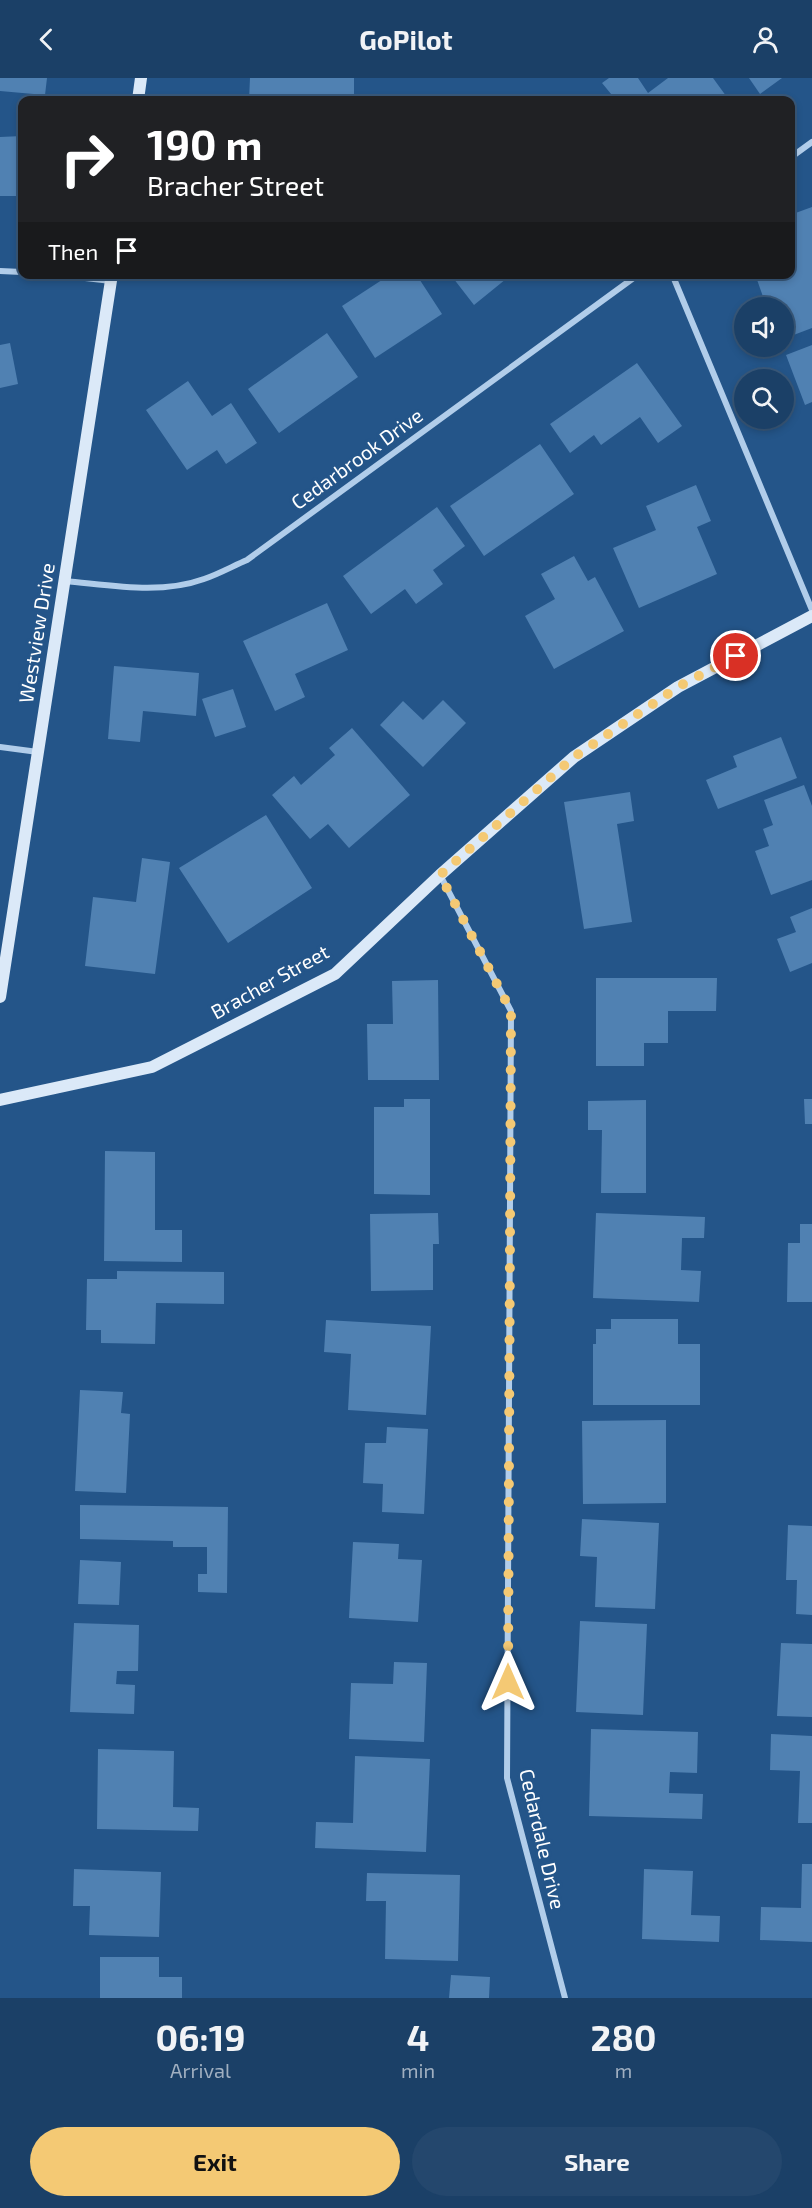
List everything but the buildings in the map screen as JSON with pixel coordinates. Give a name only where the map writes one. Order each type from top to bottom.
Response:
[{"type":"street","points":[[139,96],[141,78]]},
{"type":"street","points":[[795,154],[812,141]]},
{"type":"street","points":[[0,271],[18,272]]},
{"type":"street","name":"Westview Drive","points":[[0,997],[112,279]]},
{"type":"street","name":"Cedarbrook Drive","points":[[64,581],[142,588],[173,586],[203,580],[247,560],[632,279]]},
{"type":"street","points":[[674,279],[812,610]]},
{"type":"street","name":"Bracher Street","points":[[0,1100],[152,1067],[335,974],[440,875],[574,757],[678,687],[812,616]]},
{"type":"street","points":[[0,747],[38,752]]},
{"type":"street","name":"Cedardale Drive","points":[[440,875],[511,1011],[507,1778],[565,1998]]},
{"type":"route","points":[[508,1682],[511,1011],[440,875],[574,757],[678,687],[736,656]]}]
